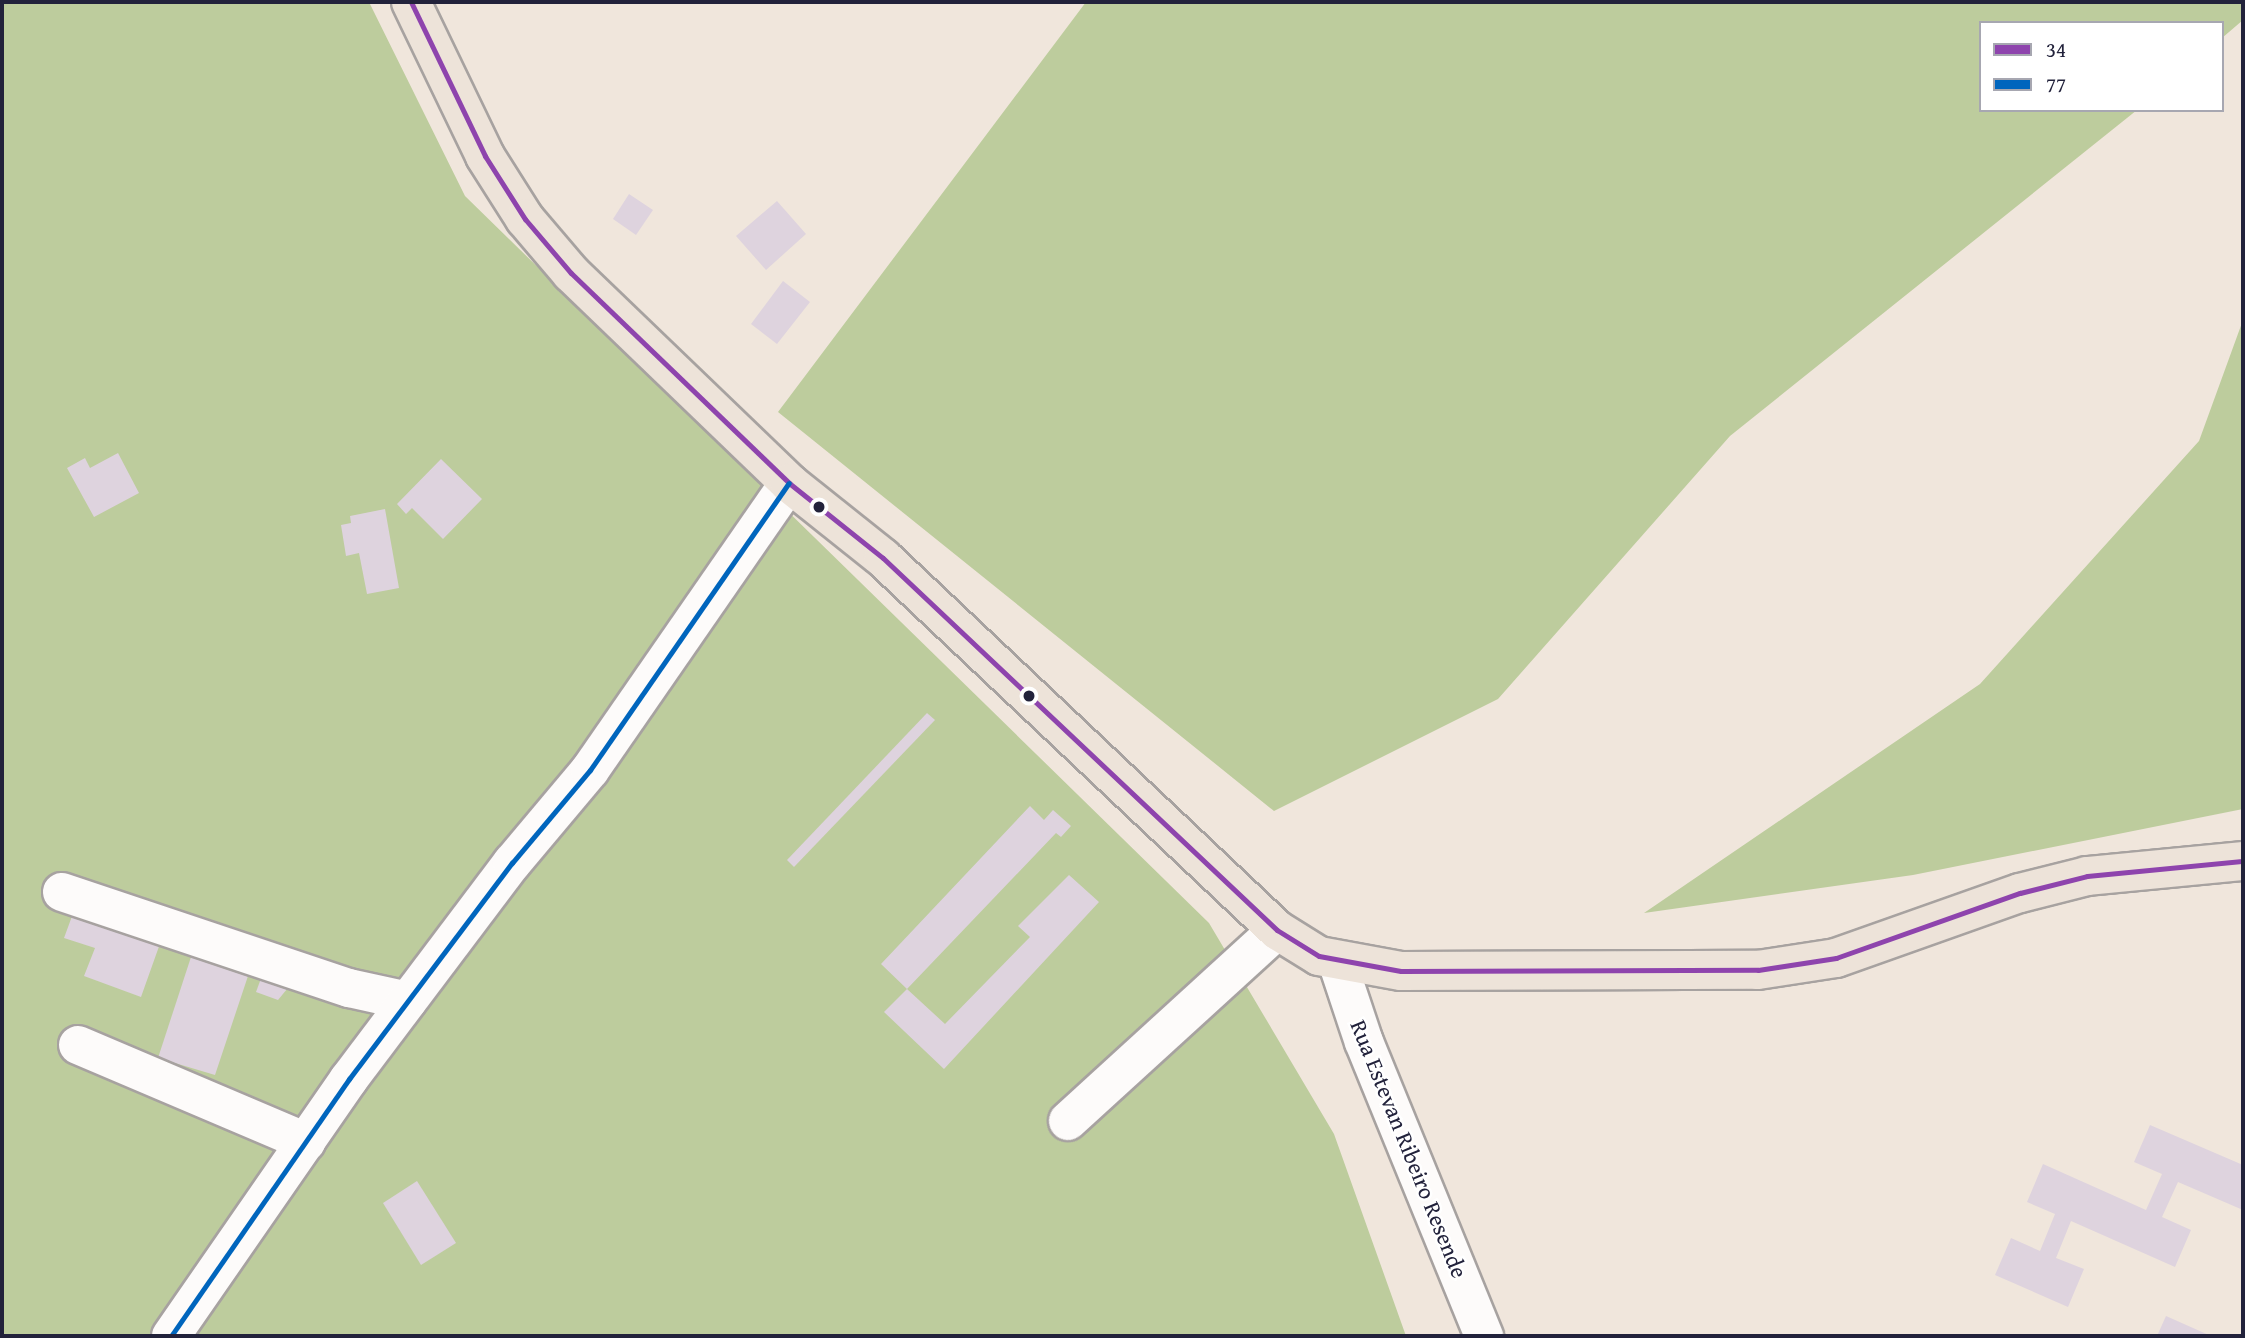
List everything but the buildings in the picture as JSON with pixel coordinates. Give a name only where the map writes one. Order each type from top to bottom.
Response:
[{"type":"main road","points":[[411,2],[485,156],[525,219],[571,273],[789,483],[883,558],[1277,930],[1319,956],[1401,971],[1453,973],[1758,970],[1836,958],[2020,893],[2087,876],[2243,861]]},
{"type":"street","points":[[172,1336],[306,1142],[408,1001],[590,770],[789,483]]},
{"type":"street","points":[[62,892],[349,988],[408,1001]]},
{"type":"street","points":[[1068,1121],[1277,930]]},
{"type":"street","name":"Rua Estevan Ribeiro Resende","points":[[1337,961],[1364,1042],[1484,1336]]},
{"type":"street","points":[[78,1045],[306,1142]]},
{"type":"green space","points":[[2,2],[369,2],[465,196],[1209,923],[1334,1134],[1406,1336],[2,1336]]},
{"type":"green space","points":[[1086,2],[2243,2],[2243,20],[2224,36],[2224,21],[1979,21],[1979,112],[2135,112],[1730,436],[1498,699],[1274,811],[778,412]]},
{"type":"green space","points":[[2243,320],[2243,809],[1913,875],[1644,913],[1980,684],[2199,441]]},
{"type":"transit line","name":"34","points":[[411,2],[485,156],[525,219],[571,273],[789,483],[883,558],[1277,930],[1319,956],[1401,971],[1758,970],[1836,958],[2020,893],[2087,876],[2243,861]]},
{"type":"transit line","name":"77","points":[[171,1336],[349,1079],[512,863],[590,770],[789,483]]}]
